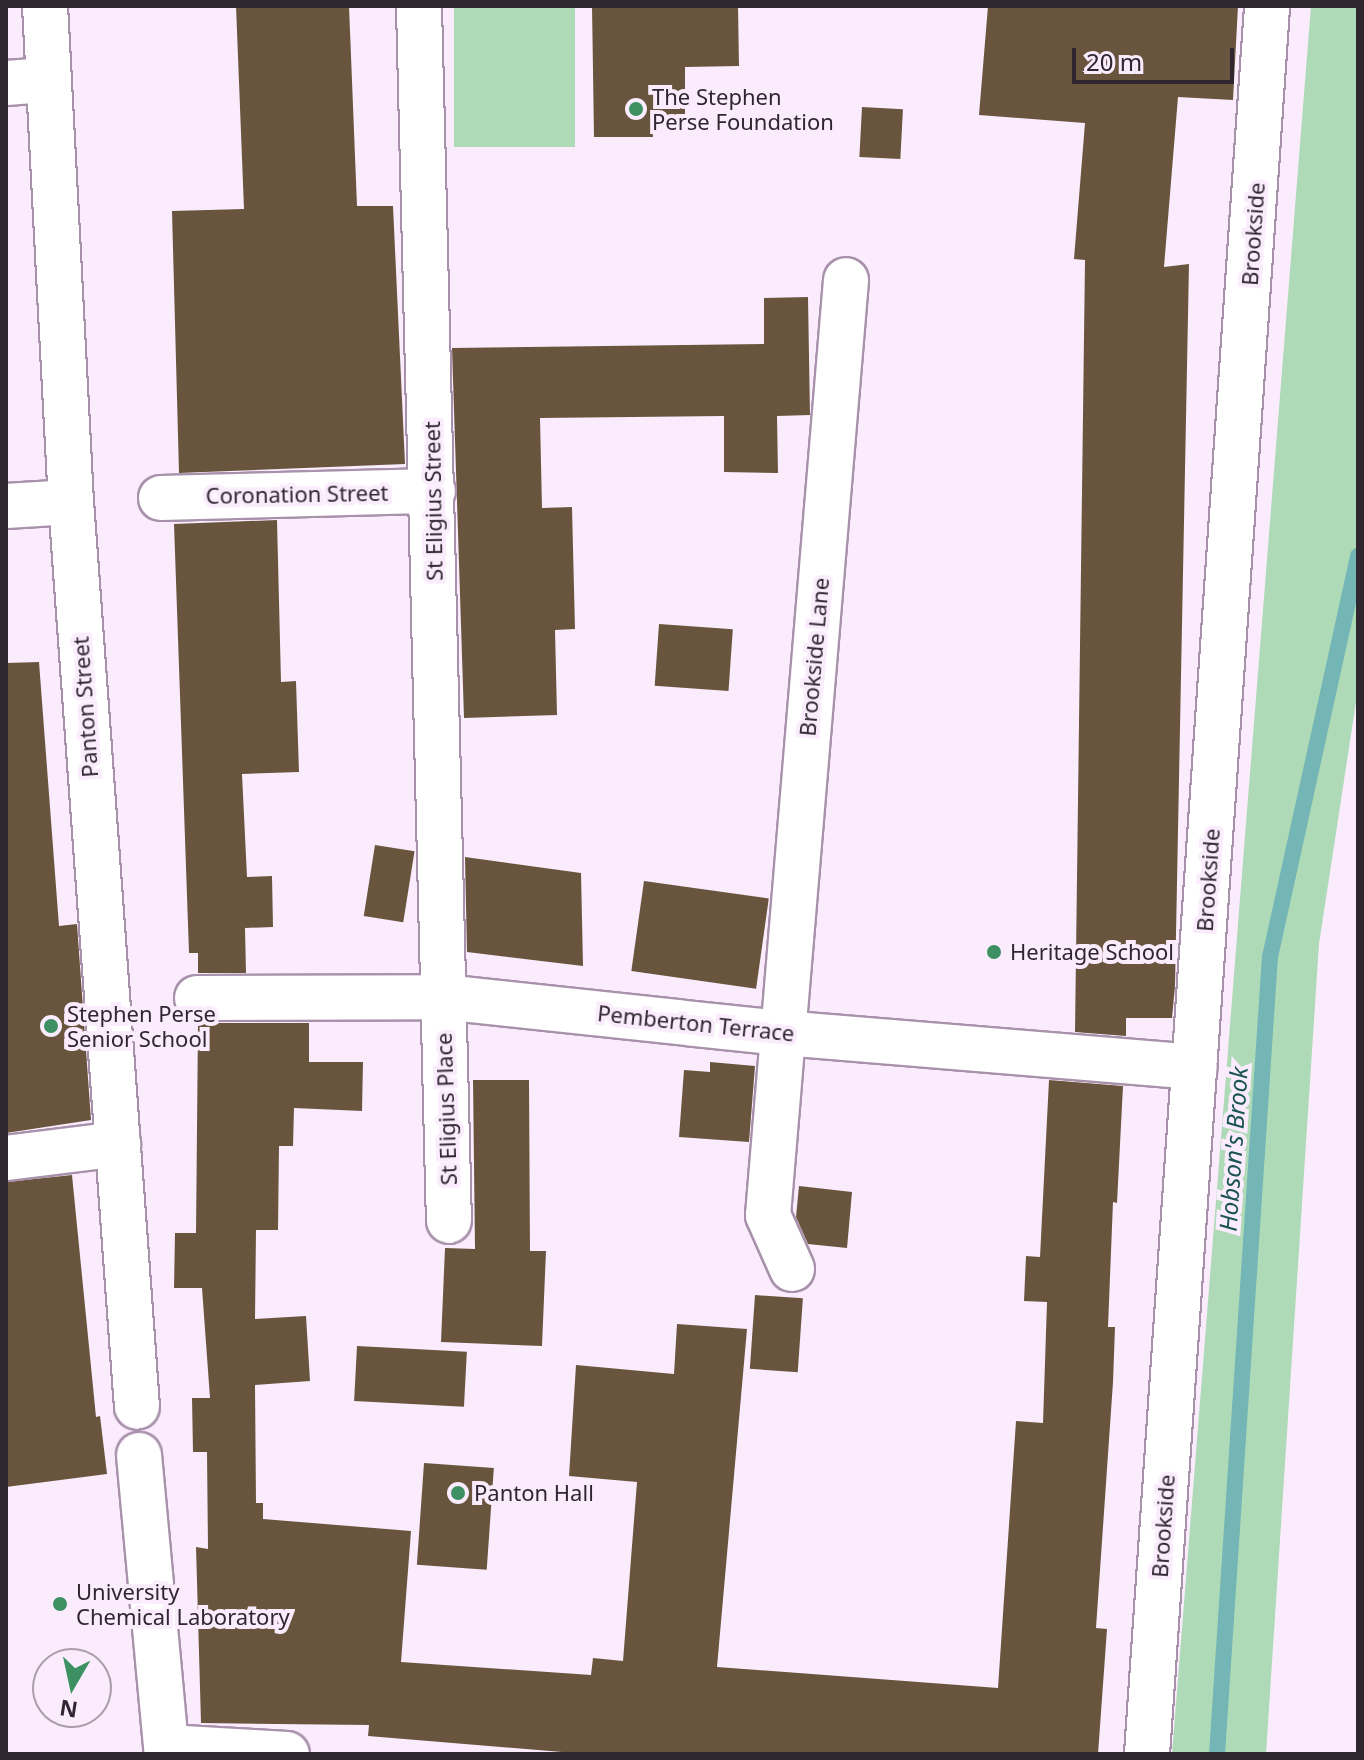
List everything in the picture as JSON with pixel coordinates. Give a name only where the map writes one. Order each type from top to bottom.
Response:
[{"type":"street","name":"Panton Street","points":[[45,6],[26,81],[71,502],[137,1407]]},
{"type":"street","name":"St Eligius Street","points":[[419,6],[443,997]]},
{"type":"street","name":"Brookside","points":[[1147,1754],[1267,6]]},
{"type":"street","name":"Brookside Lane","points":[[792,1269],[768,1215],[846,280]]},
{"type":"street","name":"Coronation Street","points":[[161,498],[433,491]]},
{"type":"street","points":[[6,506],[71,502]]},
{"type":"street","name":"Pemberton Terrace","points":[[197,998],[443,997],[782,1033],[1195,1067]]},
{"type":"street","name":"St Eligius Place","points":[[443,997],[449,1221]]},
{"type":"street","points":[[6,1158],[118,1144]]},
{"type":"street","points":[[139,1455],[167,1750],[287,1754]]},
{"type":"green space","points":[[454,6],[575,6],[575,147],[454,147]]},
{"type":"green space","points":[[1311,6],[1358,6],[1358,689],[1319,944],[1266,1754],[1172,1754]]},
{"type":"building","points":[[236,6],[349,6],[357,206],[393,206],[405,464],[179,473],[172,211],[244,209]]},
{"type":"building","points":[[592,6],[738,6],[739,66],[685,67],[685,121],[652,121],[653,137],[594,137]]},
{"type":"building","points":[[988,6],[1238,6],[1233,100],[1178,97],[1164,267],[1189,264],[1175,986],[1172,1018],[1126,1018],[1126,1036],[1075,1032],[1085,260],[1074,259],[1085,123],[979,115]]},
{"type":"building","points":[[862,107],[903,109],[900,159],[859,157]]},
{"type":"building","points":[[808,297],[810,415],[777,416],[778,473],[724,472],[724,416],[540,418],[542,508],[572,507],[575,629],[555,630],[557,715],[464,718],[452,348],[764,344],[764,298]]},
{"type":"building","points":[[277,520],[281,682],[296,681],[299,772],[242,774],[247,877],[272,876],[273,927],[245,928],[246,973],[198,973],[198,953],[189,953],[174,524]]},
{"type":"building","points":[[659,624],[733,629],[728,691],[655,686]]},
{"type":"building","points":[[39,662],[59,926],[77,924],[91,1120],[6,1133],[6,663]]},
{"type":"building","points":[[375,845],[415,851],[403,922],[364,916]]},
{"type":"building","points":[[465,857],[581,873],[583,966],[467,952]]},
{"type":"building","points":[[644,881],[769,899],[756,989],[631,971]]},
{"type":"building","points":[[198,1023],[309,1023],[309,1062],[363,1062],[362,1111],[294,1108],[293,1146],[279,1146],[278,1230],[256,1230],[255,1319],[306,1316],[310,1381],[255,1385],[256,1503],[263,1503],[263,1519],[411,1531],[401,1662],[591,1675],[593,1658],[623,1661],[637,1482],[569,1476],[576,1365],[674,1374],[677,1324],[747,1329],[717,1667],[998,1688],[1016,1421],[1043,1423],[1047,1302],[1024,1301],[1026,1256],[1040,1257],[1049,1080],[1123,1086],[1117,1203],[1113,1202],[1108,1327],[1115,1327],[1113,1382],[1096,1628],[1107,1629],[1098,1754],[586,1754],[368,1736],[369,1725],[201,1723],[196,1547],[208,1549],[207,1452],[193,1452],[192,1398],[210,1398],[202,1288],[174,1288],[175,1233],[196,1233]]},
{"type":"building","points":[[710,1062],[755,1066],[749,1142],[679,1137],[684,1070],[710,1072]]},
{"type":"building","points":[[473,1080],[529,1080],[530,1251],[546,1251],[542,1346],[441,1342],[445,1248],[475,1249]]},
{"type":"building","points":[[72,1175],[96,1417],[100,1416],[107,1474],[6,1487],[6,1182]]},
{"type":"building","points":[[799,1186],[852,1192],[847,1248],[808,1244],[796,1217]]},
{"type":"building","points":[[755,1295],[803,1298],[798,1372],[750,1369]]},
{"type":"building","points":[[357,1346],[467,1352],[464,1407],[354,1401]]},
{"type":"building","points":[[424,1463],[494,1468],[487,1570],[417,1565]]},
{"type":"waterway","name":"Hobson's Brook","points":[[1217,1754],[1270,957],[1358,556]]},
{"type":"place","name":"The Stephen Perse Foundation","points":[[636,109]]},
{"type":"place","name":"Heritage School","points":[[994,952]]},
{"type":"place","name":"Stephen Perse Senior School","points":[[51,1026]]},
{"type":"place","name":"Panton Hall","points":[[458,1493]]},
{"type":"place","name":"University Chemical Laboratory","points":[[60,1604]]}]
